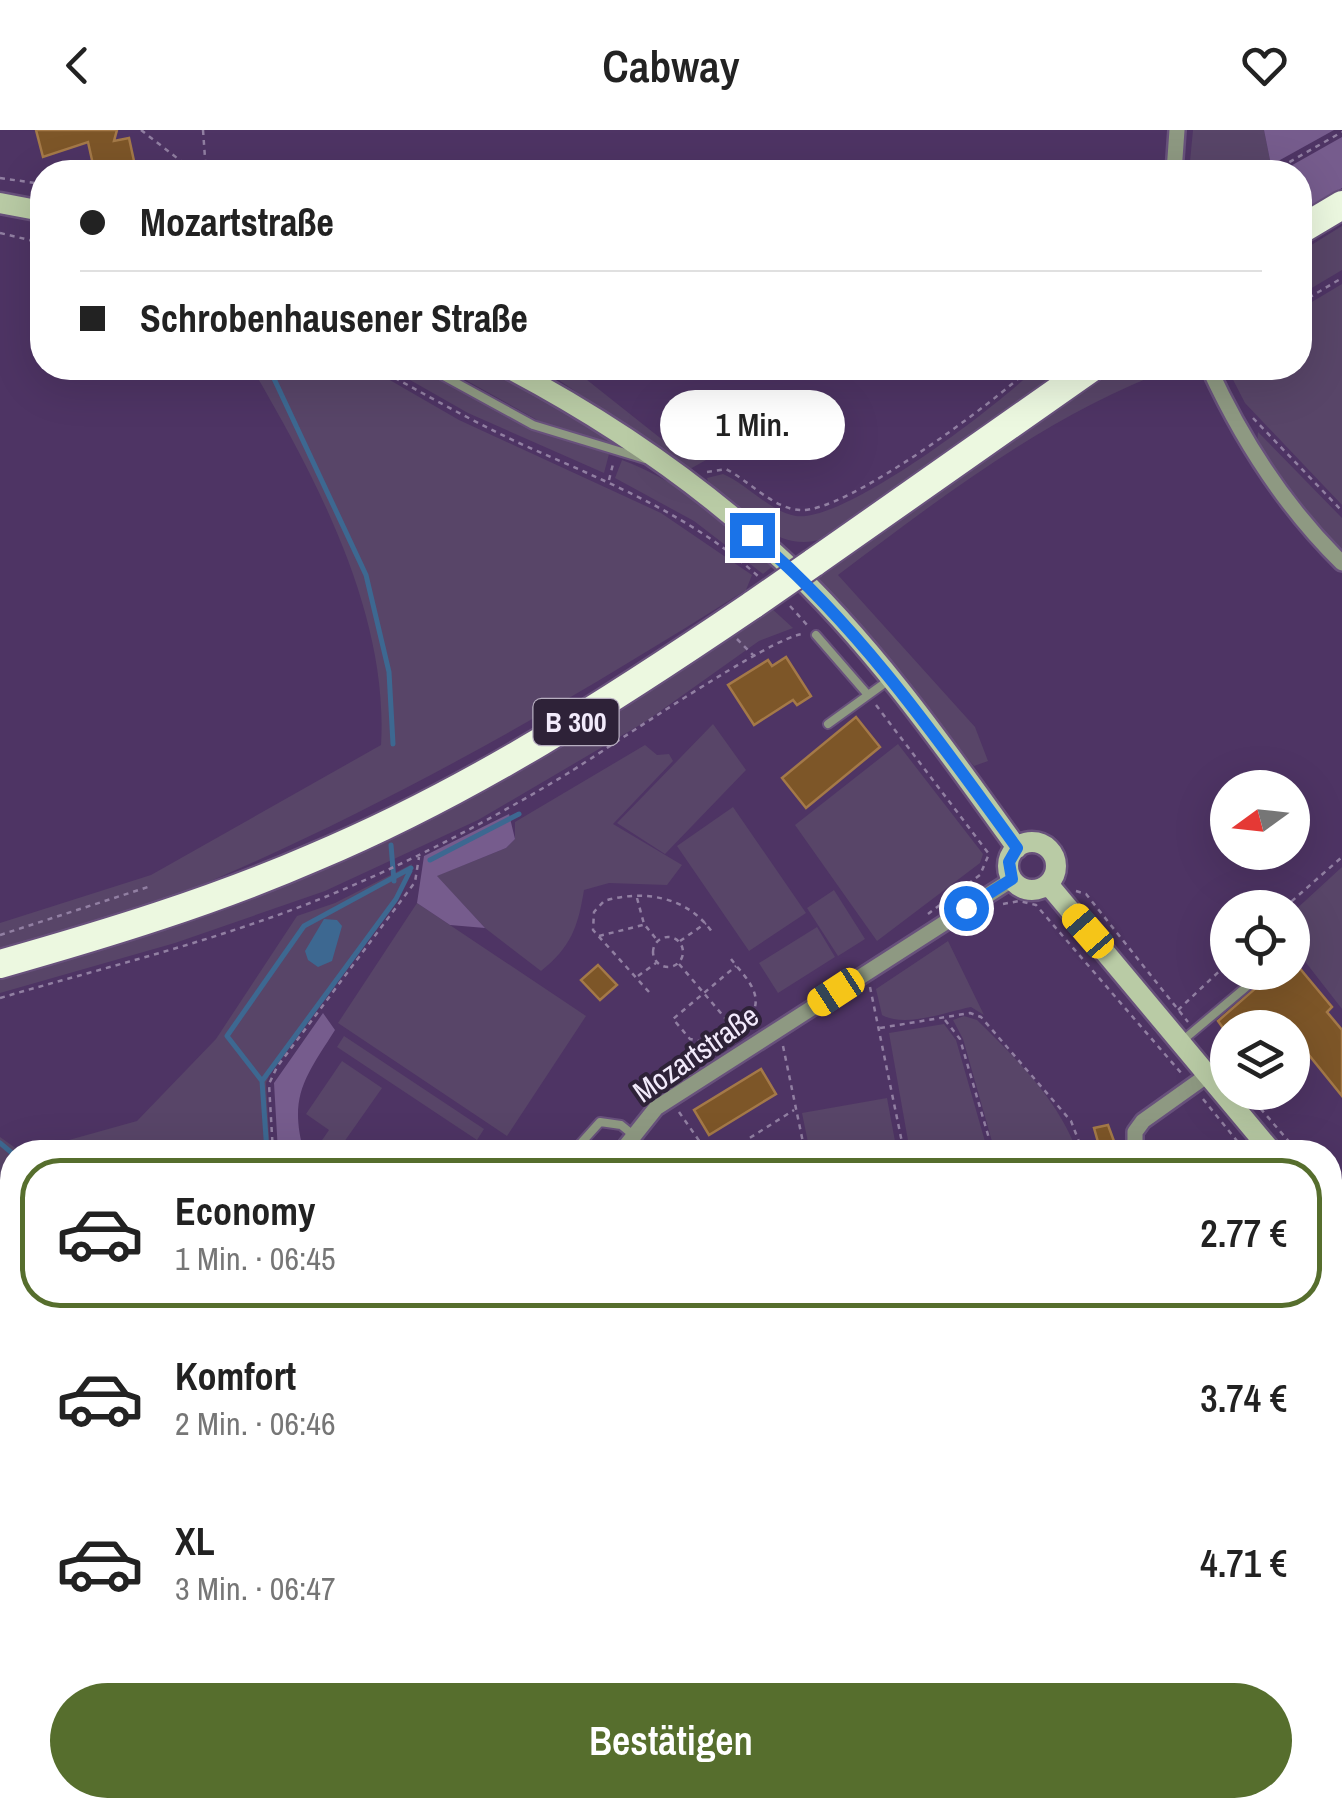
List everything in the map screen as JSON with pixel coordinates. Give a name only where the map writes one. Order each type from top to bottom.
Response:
[{"type":"highway","points":[[1312,223],[1342,205]]},
{"type":"highway","name":"B 300","points":[[0,964],[239,886],[388,824],[602,707],[759,593],[812,562],[1075,380]]},
{"type":"main road","points":[[0,203],[30,208]]},
{"type":"main road","points":[[527,380],[659,462],[782,560],[890,680],[1017,848]]},
{"type":"main road","points":[[1033,842],[1050,850],[1056,870],[1048,884],[1028,889],[1012,879],[1009,862],[1017,848],[1033,842]]},
{"type":"main road","points":[[1048,884],[1182,1040],[1201,1081],[1260,1140]]},
{"type":"street","points":[[1175,160],[1178,130]]},
{"type":"street","points":[[1216,380],[1268,476],[1314,536],[1342,563]]},
{"type":"street","name":"Mozartstraße","points":[[628,1140],[668,1101],[1012,879]]},
{"type":"street","points":[[1135,1140],[1135,1132],[1143,1121],[1201,1081]]},
{"type":"lane","points":[[451,380],[533,425],[659,462]]},
{"type":"lane","points":[[816,635],[868,695]]},
{"type":"lane","points":[[828,724],[890,680]]},
{"type":"lane","points":[[1182,1040],[1242,990]]},
{"type":"lane","points":[[583,1140],[595,1126],[607,1120],[632,1134]]},
{"type":"path","points":[[142,130],[181,160]]},
{"type":"path","points":[[203,130],[205,160]]},
{"type":"path","points":[[1293,160],[1342,132]]},
{"type":"path","points":[[0,178],[30,182]]},
{"type":"path","points":[[0,233],[30,240]]},
{"type":"path","points":[[1312,297],[1342,278]]},
{"type":"path","points":[[398,380],[463,416],[608,482],[693,526],[759,593]]},
{"type":"path","points":[[726,470],[782,505],[812,510],[856,489],[972,418],[1016,380]]},
{"type":"path","points":[[1241,407],[1342,511]]},
{"type":"path","points":[[608,482],[618,448]]},
{"type":"path","points":[[787,602],[816,635]]},
{"type":"path","points":[[730,632],[754,656]]},
{"type":"path","points":[[0,998],[181,946],[326,897],[420,854],[566,775],[754,656],[796,634],[816,635]]},
{"type":"path","points":[[868,695],[987,849],[990,860],[980,875]]},
{"type":"path","points":[[272,1140],[269,1084],[278,1066],[407,894],[415,882],[420,854]]},
{"type":"path","points":[[1305,890],[1342,858]]},
{"type":"path","points":[[0,935],[150,886]]},
{"type":"path","points":[[637,898],[644,924],[658,941]]},
{"type":"path","points":[[649,992],[594,930],[594,912],[604,902],[637,898],[690,906],[712,932]]},
{"type":"path","points":[[1001,904],[1019,901],[1036,905],[1201,1081],[1238,1140]]},
{"type":"path","points":[[679,942],[706,923]]},
{"type":"path","points":[[598,936],[644,924]]},
{"type":"path","points":[[178,937],[181,946]]},
{"type":"path","points":[[669,937],[679,942],[683,952],[678,962],[668,966],[657,962],[654,951],[658,941],[669,937]]},
{"type":"path","points":[[732,959],[757,995],[753,1012],[704,1042],[690,1039],[673,1019],[736,966]]},
{"type":"path","points":[[636,978],[657,962]]},
{"type":"path","points":[[678,962],[732,1026]]},
{"type":"path","points":[[865,974],[902,1140]]},
{"type":"path","points":[[1188,1002],[1210,981]]},
{"type":"path","points":[[880,1028],[970,1013],[981,1017],[1071,1121],[1078,1140]]},
{"type":"path","points":[[944,1019],[960,1039],[989,1140]]},
{"type":"path","points":[[782,1044],[802,1140]]},
{"type":"path","points":[[747,1140],[796,1110]]},
{"type":"path","points":[[1262,1110],[1288,1140]]},
{"type":"path","points":[[678,1111],[699,1140]]},
{"type":"shaded area","points":[[1193,130],[1264,130],[1270,160],[1190,160]]},
{"type":"shaded area","points":[[1264,130],[1334,130],[1280,160],[1270,160]]},
{"type":"shaded area","points":[[1342,137],[1342,188],[1312,206],[1312,160],[1301,160]]},
{"type":"shaded area","points":[[1342,226],[1342,270],[1312,288],[1312,245]]},
{"type":"shaded area","points":[[1342,284],[1342,505],[1245,403],[1233,380],[1312,380],[1312,302]]},
{"type":"shaded area","points":[[259,380],[390,380],[459,420],[661,513],[752,575],[746,590],[604,677],[460,759],[313,835],[142,909],[0,951],[0,923],[151,875],[381,745],[380,696],[361,597],[344,549],[300,455]]},
{"type":"shaded area","points":[[410,380],[440,380],[531,428],[609,454],[604,473],[468,413]]},
{"type":"shaded area","points":[[466,380],[513,380],[616,445],[539,421]]},
{"type":"shaded area","points":[[559,380],[587,380],[664,441],[706,460],[690,469]]},
{"type":"shaded area","points":[[1023,380],[1050,380],[822,539],[806,542],[775,535],[747,517],[707,478],[723,474],[786,513],[819,513],[884,482]]},
{"type":"shaded area","points":[[1097,380],[1144,380],[1083,409],[998,459],[838,575],[975,727],[988,761],[974,766],[814,581],[967,465]]},
{"type":"shaded area","points":[[1258,432],[1342,518],[1342,555],[1320,534],[1257,444]]},
{"type":"shaded area","points":[[622,460],[684,492],[774,565],[763,574],[694,521],[615,478]]},
{"type":"shaded area","points":[[770,607],[793,628],[759,641],[645,722],[478,820],[325,891],[175,943],[0,993],[0,977],[244,897]]},
{"type":"shaded area","points":[[713,724],[746,770],[665,854],[617,823]]},
{"type":"shaded area","points":[[898,744],[983,854],[980,863],[877,941],[795,825]]},
{"type":"shaded area","points":[[645,745],[657,755],[669,754],[673,761],[613,824],[682,865],[667,885],[609,883],[584,890],[572,935],[541,971],[485,928],[436,876],[506,848],[515,839],[515,822]]},
{"type":"shaded area","points":[[733,807],[806,913],[749,951],[677,846]]},
{"type":"shaded area","points":[[509,814],[515,839],[506,848],[437,876],[485,928],[450,925],[417,903],[424,856]]},
{"type":"shaded area","points":[[412,864],[397,902],[272,1069],[266,1083],[269,1140],[69,1140],[137,1121],[216,1039],[297,916],[335,903]]},
{"type":"shaded area","points":[[1342,867],[1342,1009],[1310,968],[1310,896]]},
{"type":"shaded area","points":[[834,890],[865,939],[838,956],[807,908]]},
{"type":"shaded area","points":[[417,903],[586,1016],[507,1136],[338,1023]]},
{"type":"shaded area","points":[[817,927],[835,957],[778,993],[759,963]]},
{"type":"shaded area","points":[[948,941],[984,1015],[971,1007],[914,1020],[882,1015],[876,989]]},
{"type":"shaded area","points":[[323,1013],[335,1030],[303,1087],[298,1116],[301,1140],[277,1140],[274,1083]]},
{"type":"shaded area","points":[[964,1016],[977,1020],[1006,1049],[1060,1115],[1072,1140],[992,1140],[963,1039],[953,1020]]},
{"type":"shaded area","points":[[944,1024],[956,1040],[985,1140],[908,1140],[889,1033]]},
{"type":"shaded area","points":[[344,1036],[484,1129],[477,1140],[337,1047]]},
{"type":"shaded area","points":[[342,1061],[382,1088],[345,1140],[322,1140],[329,1130],[306,1114]]},
{"type":"shaded area","points":[[887,1098],[895,1140],[808,1140],[802,1113]]},
{"type":"water","points":[[324,919],[337,920],[342,926],[332,961],[318,967],[308,960],[305,951]]},
{"type":"building","points":[[36,130],[117,130],[114,141],[129,138],[134,160],[92,160],[88,142],[43,157]]},
{"type":"building","points":[[786,657],[811,696],[797,705],[793,700],[754,725],[728,685],[768,660],[772,666]]},
{"type":"building","points":[[856,717],[880,747],[806,808],[782,778]]},
{"type":"building","points":[[598,965],[617,985],[600,1000],[581,980]]},
{"type":"building","points":[[1310,981],[1332,1007],[1327,1012],[1342,1030],[1342,1096],[1310,1056],[1310,1010],[1231,1010],[1253,990],[1310,990]]},
{"type":"building","points":[[761,1069],[776,1094],[709,1135],[694,1110]]},
{"type":"building","points":[[1108,1125],[1114,1140],[1097,1140],[1094,1128]]},
{"type":"waterway","points":[[275,380],[366,575],[389,672],[393,744]]},
{"type":"waterway","points":[[430,860],[519,814]]},
{"type":"waterway","points":[[391,845],[394,881]]},
{"type":"waterway","points":[[266,1140],[262,1081],[227,1036],[304,926],[411,868]]},
{"type":"waterway","points":[[262,1081],[396,899],[410,871]]},
{"type":"route","points":[[752,535],[830,610],[890,680],[1017,848],[1009,862],[1012,879],[966,908]]}]
